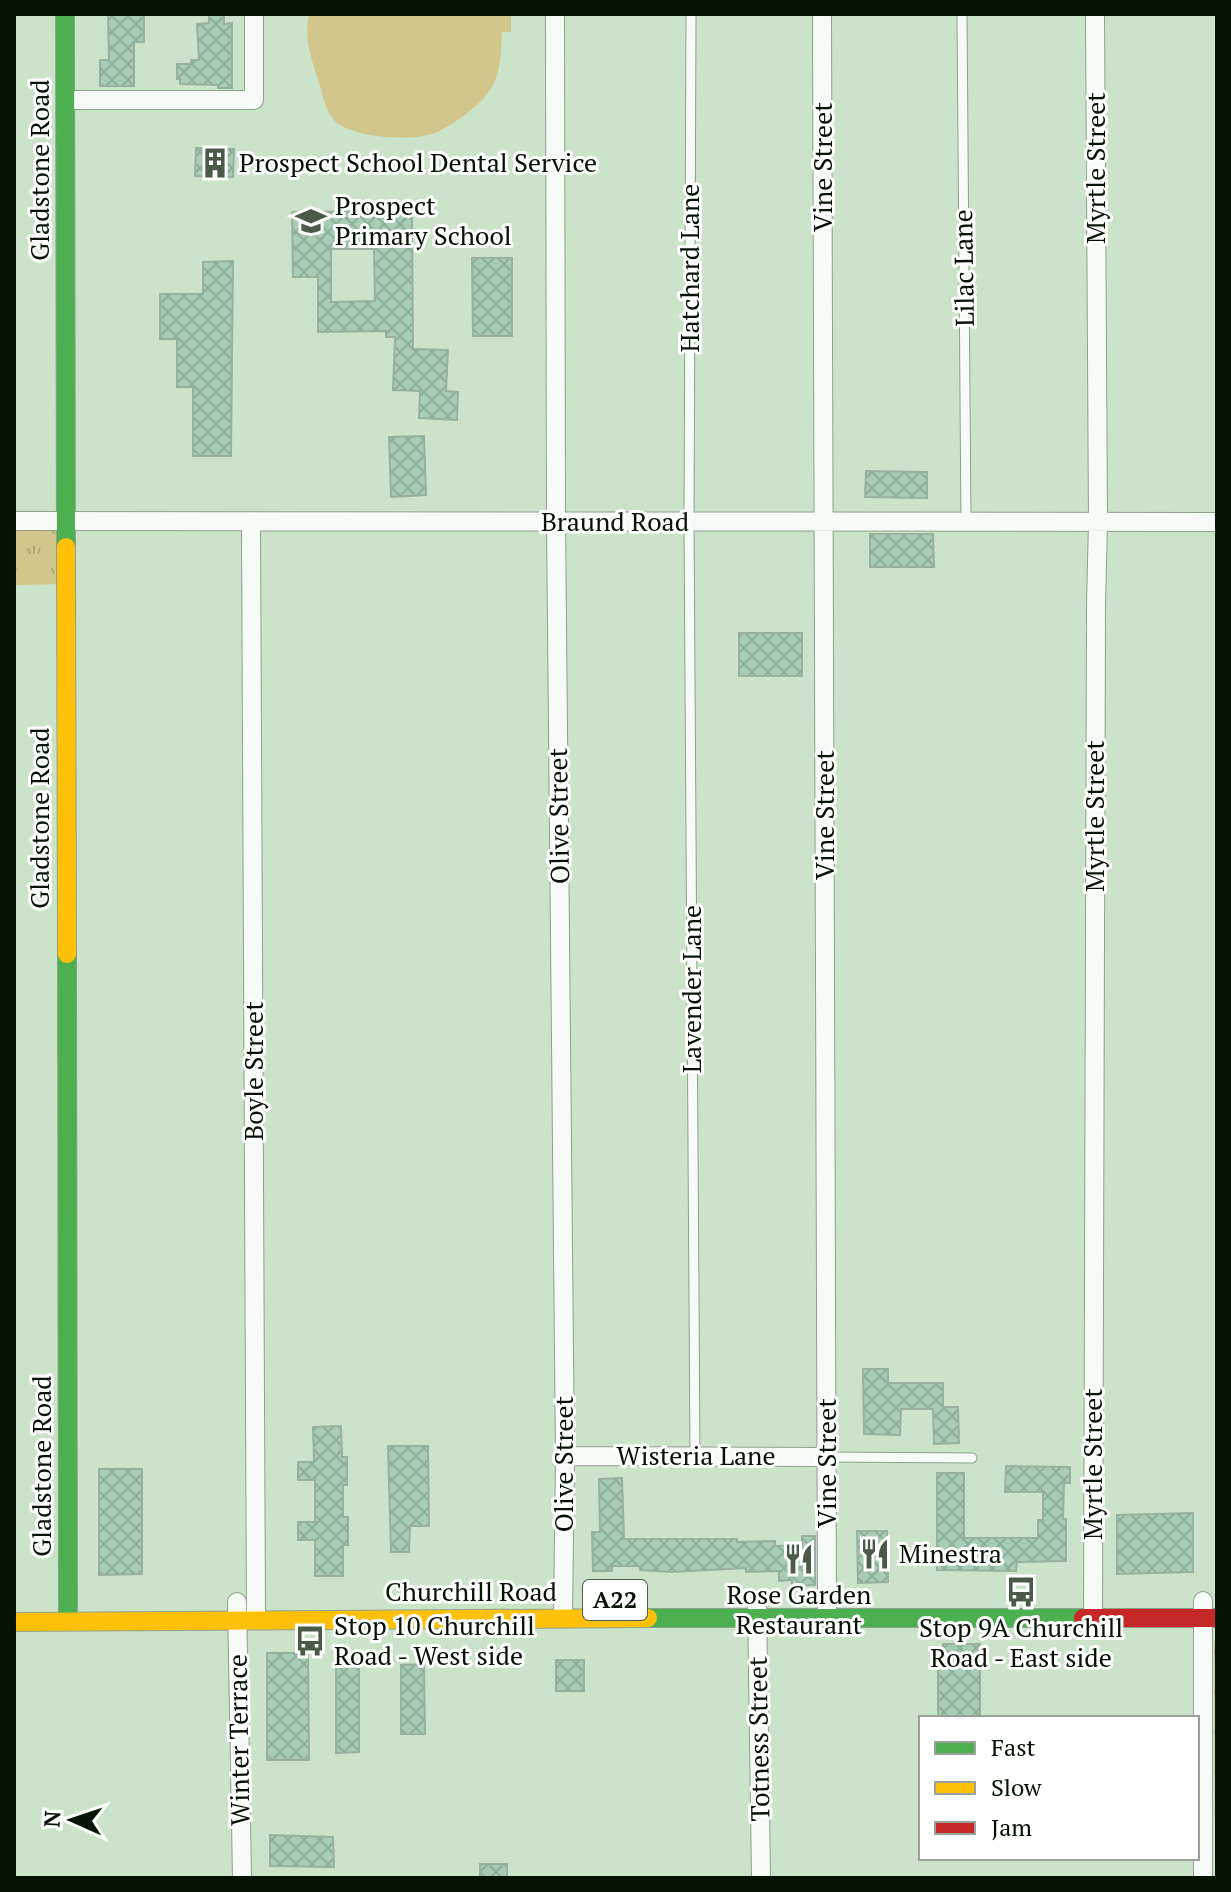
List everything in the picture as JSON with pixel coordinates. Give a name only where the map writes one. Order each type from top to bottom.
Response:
[{"type":"main road","name":"Gladstone Road","points":[[65,14],[68,1613]]},
{"type":"main road","name":"Churchill Road","points":[[757,1608],[790,1600]]},
{"type":"main road","name":"Churchill Road","points":[[939,1600],[1093,1609]]},
{"type":"main road","name":"Churchill Road","points":[[388,1601],[563,1609]]},
{"type":"main road","name":"Churchill Road","points":[[256,1611],[299,1602]]},
{"type":"main road","name":"Churchill Road","points":[[14,1604],[68,1613]]},
{"type":"main road","name":"Churchill Road","points":[[14,1622],[68,1613],[757,1608],[828,1604],[1210,1609]]},
{"type":"street","points":[[66,100],[254,100],[254,14]]},
{"type":"street","name":"Olive Street","points":[[555,14],[556,522],[565,1456],[563,1609]]},
{"type":"street","name":"Vine Street","points":[[822,14],[828,1604]]},
{"type":"street","name":"Myrtle Street","points":[[1093,1609],[1098,522],[1095,14]]},
{"type":"street","name":"Braund Road","points":[[14,521],[1217,522]]},
{"type":"street","name":"Boyle Street","points":[[251,522],[256,1611]]},
{"type":"street","name":"Wisteria Lane","points":[[565,1456],[827,1457]]},
{"type":"street","name":"Totness Street","points":[[757,1608],[761,1878]]},
{"type":"street","points":[[1203,1878],[1210,1609]]},
{"type":"street","name":"Winter Terrace","points":[[237,1611],[242,1878]]},
{"type":"lane","name":"Hatchard Lane","points":[[689,522],[691,14]]},
{"type":"lane","name":"Lilac Lane","points":[[962,14],[966,523]]},
{"type":"lane","name":"Lavender Lane","points":[[689,522],[695,1456]]},
{"type":"lane","points":[[827,1457],[972,1458]]},
{"type":"green space","points":[[309,14],[511,14],[511,32],[502,32],[499,67],[492,87],[466,114],[425,136],[382,137],[353,131],[331,116],[309,48]]},
{"type":"green space","points":[[14,521],[66,522],[66,584],[14,585]]},
{"type":"green space","points":[[1217,1637],[1217,1878],[1215,1878],[1214,1642]]},
{"type":"building","points":[[108,14],[144,14],[144,42],[134,42],[134,86],[100,86],[100,60],[109,60]]},
{"type":"building","points":[[209,14],[224,14],[224,24],[232,23],[232,88],[180,84],[180,79],[177,79],[177,64],[191,64],[191,60],[199,60],[197,24],[209,23]]},
{"type":"building","name":"Prospect School Dental Service","points":[[196,148],[234,149],[233,177],[195,176]]},
{"type":"building","points":[[412,211],[413,349],[448,350],[446,391],[458,392],[457,420],[419,418],[420,391],[393,390],[395,337],[386,337],[386,331],[318,332],[318,277],[293,277],[292,212]],"holes":[[[331,249],[374,249],[375,301],[331,302]]]},
{"type":"building","points":[[472,258],[512,258],[512,336],[473,336]]},
{"type":"building","points":[[233,261],[231,456],[193,456],[193,387],[177,387],[177,339],[160,339],[160,294],[203,294],[203,262]]},
{"type":"building","points":[[424,436],[426,495],[391,497],[389,437]]},
{"type":"building","points":[[866,471],[927,472],[927,498],[865,497]]},
{"type":"building","points":[[870,534],[933,534],[934,567],[870,567]]},
{"type":"building","points":[[739,633],[802,633],[802,676],[739,676]]},
{"type":"building","points":[[863,1369],[888,1369],[888,1383],[943,1383],[943,1407],[958,1407],[959,1443],[934,1444],[933,1409],[901,1409],[900,1435],[864,1434]]},
{"type":"building","points":[[341,1426],[342,1457],[347,1457],[343,1517],[348,1517],[348,1545],[343,1545],[343,1576],[315,1576],[315,1540],[298,1540],[298,1522],[315,1522],[315,1480],[298,1480],[298,1462],[314,1462],[313,1427]]},
{"type":"building","points":[[388,1446],[428,1446],[429,1526],[410,1526],[409,1552],[391,1552]]},
{"type":"building","points":[[1006,1466],[1070,1467],[1070,1483],[1064,1483],[1066,1561],[1017,1562],[1016,1571],[937,1570],[937,1473],[964,1473],[964,1538],[1038,1538],[1038,1520],[1043,1520],[1043,1492],[1005,1492]]},
{"type":"building","points":[[99,1469],[142,1469],[142,1574],[99,1575]]},
{"type":"building","points":[[622,1478],[624,1539],[737,1539],[737,1542],[775,1541],[775,1546],[802,1545],[802,1536],[815,1536],[815,1585],[792,1586],[792,1580],[779,1581],[779,1571],[746,1572],[746,1568],[672,1572],[640,1570],[639,1566],[612,1566],[612,1571],[593,1571],[592,1532],[600,1532],[599,1479]]},
{"type":"building","points":[[1193,1513],[1193,1572],[1117,1574],[1117,1515]]},
{"type":"building","points":[[857,1531],[887,1531],[888,1582],[858,1583]]},
{"type":"building","points":[[943,1644],[980,1644],[980,1716],[938,1716],[938,1668],[943,1668]]},
{"type":"building","points":[[267,1653],[308,1653],[309,1760],[267,1760]]},
{"type":"building","points":[[556,1660],[584,1660],[584,1691],[556,1691]]},
{"type":"building","points":[[424,1664],[425,1734],[401,1734],[401,1665]]},
{"type":"building","points":[[336,1665],[359,1665],[359,1752],[336,1753]]},
{"type":"building","points":[[270,1835],[333,1837],[334,1867],[270,1866]]},
{"type":"building","points":[[480,1864],[507,1864],[507,1878],[480,1878]]},
{"type":"traffic: fast","points":[[65,14],[66,547]]},
{"type":"traffic: fast","points":[[67,954],[68,1621]]},
{"type":"traffic: fast","points":[[648,1618],[1083,1618]]},
{"type":"traffic: slow","points":[[66,547],[67,954]]},
{"type":"traffic: slow","points":[[14,1622],[648,1618]]},
{"type":"traffic: jam","points":[[1083,1618],[1217,1618]]},
{"type":"place","name":"Prospect School Dental Service","points":[[215,163]]},
{"type":"place","name":"Prospect Primary School","points":[[311,221]]},
{"type":"place","name":"Minestra","points":[[875,1554]]},
{"type":"place","name":"Rose Garden Restaurant","points":[[799,1559]]},
{"type":"place","name":"Stop 9A Churchill Road - East side","points":[[1021,1592]]},
{"type":"place","name":"Stop 10 Churchill Road - West side","points":[[310,1641]]}]
